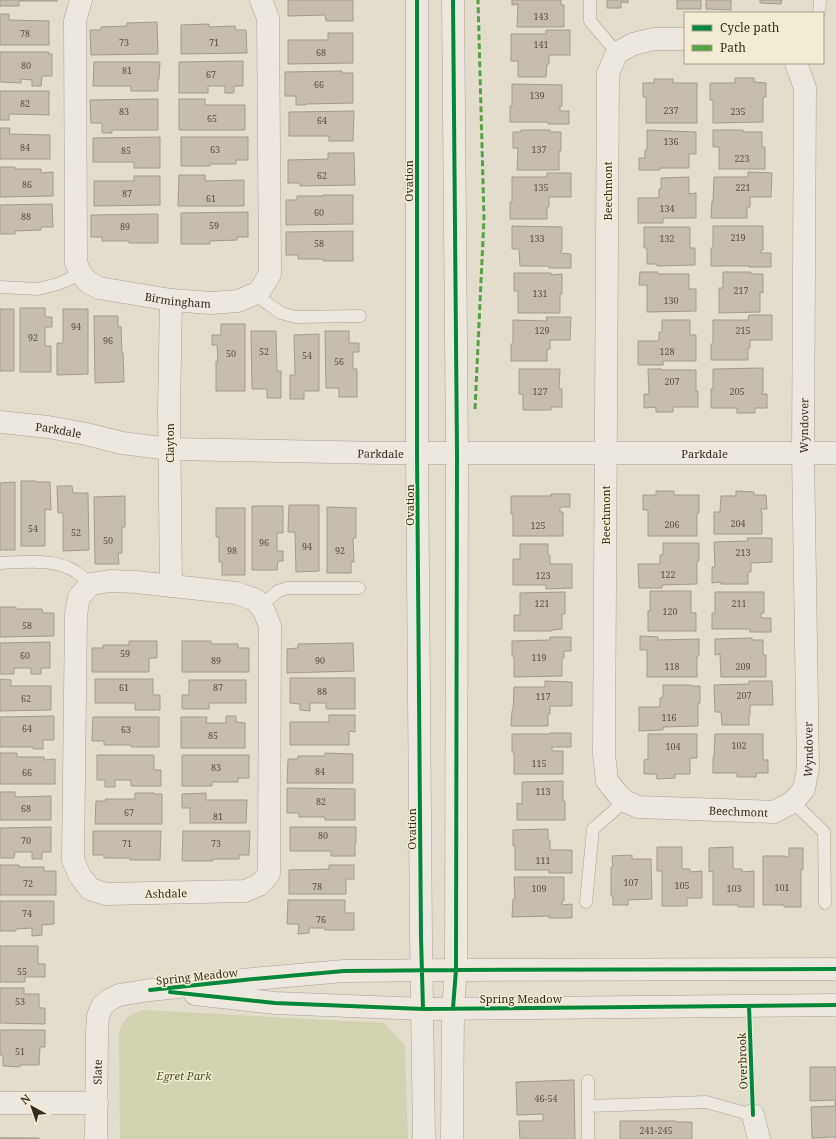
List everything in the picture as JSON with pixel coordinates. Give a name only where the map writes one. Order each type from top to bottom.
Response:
[{"type":"street","points":[[81,0],[75,21],[76,263],[81,274]]},
{"type":"street","name":"Birmingham","points":[[81,274],[88,282],[99,288],[172,300],[211,303],[238,301],[259,292],[270,274],[268,18],[261,0]]},
{"type":"street","name":"Ovation","points":[[417,0],[417,453],[421,971],[423,1009],[424,1139]]},
{"type":"street","points":[[452,1139],[453,1008],[456,970],[457,454],[453,0]]},
{"type":"street","points":[[625,49],[654,39],[684,39]]},
{"type":"street","name":"Beechmont","points":[[625,49],[608,73],[604,754],[607,781],[619,796],[625,801],[638,807],[774,812],[799,795]]},
{"type":"street","name":"Wyndover","points":[[796,64],[805,88],[803,454],[808,768],[799,795]]},
{"type":"street","name":"Clayton","points":[[171,586],[170,449],[172,300]]},
{"type":"street","name":"Parkdale","points":[[0,422],[48,427],[122,443],[170,449],[457,454],[836,453]]},
{"type":"street","points":[[90,584],[110,581],[136,582],[236,593],[256,600],[260,606]]},
{"type":"street","name":"Ashdale","points":[[90,584],[79,597],[76,614],[73,860],[80,876],[90,889],[106,894],[245,891],[259,885],[269,874],[270,626],[264,611],[260,606]]},
{"type":"street","name":"Spring Meadow","points":[[102,1006],[119,995],[150,990],[344,971],[836,969]]},
{"type":"street","name":"Spring Meadow","points":[[150,990],[275,1003],[423,1009],[836,1005]]},
{"type":"street","name":"Slate","points":[[96,1139],[97,1032],[98,1016],[102,1006]]},
{"type":"street","points":[[0,1103],[97,1103]]},
{"type":"street","points":[[753,1115],[759,1139]]},
{"type":"lane","points":[[590,0],[590,21],[625,49]]},
{"type":"lane","points":[[820,0],[820,12]]},
{"type":"lane","points":[[0,287],[38,289],[58,284],[81,274]]},
{"type":"lane","points":[[254,294],[282,313],[296,317],[360,316]]},
{"type":"lane","points":[[0,563],[41,562],[60,565],[76,571],[90,584]]},
{"type":"lane","points":[[260,606],[278,591],[287,588],[359,588]]},
{"type":"lane","points":[[799,795],[824,832],[825,903]]},
{"type":"lane","points":[[586,902],[593,829],[625,801]]},
{"type":"lane","points":[[588,1081],[588,1139]]},
{"type":"lane","points":[[588,1106],[706,1102],[753,1115]]},
{"type":"green space","name":"Egret Park","points":[[143,1010],[384,1023],[405,1046],[408,1139],[120,1139],[119,1033],[127,1018]]},
{"type":"building","points":[[0,0],[57,1],[19,1],[19,6],[0,6]]},
{"type":"building","points":[[288,0],[353,0],[353,21],[326,21],[325,15],[288,16]]},
{"type":"building","points":[[512,0],[561,0],[561,5],[564,5],[564,27],[517,27],[518,4],[512,5]]},
{"type":"building","points":[[607,0],[628,0],[628,3],[621,2],[621,8],[607,8]]},
{"type":"building","points":[[677,0],[701,0],[701,9],[677,9]]},
{"type":"building","points":[[706,0],[731,0],[731,10],[706,9]]},
{"type":"building","points":[[760,0],[782,0],[781,4],[760,3]]},
{"type":"building","points":[[0,14],[9,14],[9,20],[49,21],[49,45],[0,45]]},
{"type":"building","points":[[157,22],[158,54],[91,55],[90,30],[101,30],[101,27],[127,26],[127,23]]},
{"type":"building","points":[[209,24],[209,27],[235,26],[236,30],[246,30],[247,53],[181,54],[181,25]]},
{"type":"building","points":[[546,30],[570,30],[570,55],[549,55],[549,64],[547,64],[546,77],[518,77],[518,61],[511,61],[511,34],[546,34]]},
{"type":"building","points":[[328,33],[353,33],[353,63],[288,64],[288,40],[328,40]]},
{"type":"building","points":[[0,52],[49,52],[48,54],[52,54],[52,76],[42,76],[41,86],[32,86],[32,80],[21,79],[21,83],[0,82]]},
{"type":"building","points":[[243,61],[243,86],[234,86],[234,93],[225,93],[225,86],[208,86],[208,93],[179,93],[179,62]]},
{"type":"building","points":[[94,62],[160,62],[158,91],[131,91],[131,86],[93,86]]},
{"type":"building","points":[[342,71],[342,73],[353,73],[353,103],[296,105],[296,96],[285,96],[285,72]]},
{"type":"building","points":[[735,78],[754,78],[754,82],[766,83],[766,97],[763,97],[763,122],[713,123],[713,100],[710,100],[710,83],[735,83]]},
{"type":"building","points":[[654,79],[673,79],[673,83],[697,83],[697,123],[646,123],[646,97],[643,97],[643,83],[654,83]]},
{"type":"building","points":[[512,84],[562,85],[562,106],[560,106],[560,111],[569,111],[569,124],[548,124],[548,122],[510,122]]},
{"type":"building","points":[[0,91],[49,91],[49,115],[9,114],[9,120],[0,120]]},
{"type":"building","points":[[158,99],[158,130],[112,130],[112,133],[102,133],[102,123],[91,123],[90,100]]},
{"type":"building","points":[[179,99],[205,99],[205,105],[245,105],[245,130],[179,130]]},
{"type":"building","points":[[354,111],[353,141],[329,141],[329,136],[289,136],[289,112]]},
{"type":"building","points":[[0,128],[10,128],[9,134],[50,135],[50,159],[0,159]]},
{"type":"building","points":[[521,130],[550,130],[550,132],[561,132],[559,170],[517,170],[518,148],[513,148],[513,132],[521,132]]},
{"type":"building","points":[[647,130],[696,132],[696,154],[689,154],[689,168],[639,170],[639,158],[645,158],[645,150],[647,150]]},
{"type":"building","points":[[713,130],[743,130],[743,132],[762,132],[762,147],[765,147],[765,169],[719,169],[719,147],[713,147]]},
{"type":"building","points":[[160,137],[160,168],[134,168],[134,162],[93,162],[93,138]]},
{"type":"building","points":[[181,137],[248,137],[248,160],[236,160],[236,164],[181,166]]},
{"type":"building","points":[[328,153],[354,153],[355,185],[300,186],[300,183],[288,183],[288,160],[328,159]]},
{"type":"building","points":[[0,167],[15,167],[15,169],[41,169],[41,173],[53,172],[53,196],[0,197]]},
{"type":"building","points":[[748,172],[772,173],[771,197],[750,197],[750,207],[747,207],[747,218],[711,218],[714,177],[748,177]]},
{"type":"building","points":[[547,173],[571,173],[571,197],[549,197],[547,219],[510,219],[512,177],[547,177]]},
{"type":"building","points":[[179,175],[205,175],[205,181],[244,180],[244,206],[178,206]]},
{"type":"building","points":[[134,176],[160,176],[160,205],[94,206],[94,181],[134,181]]},
{"type":"building","points":[[689,177],[689,194],[696,193],[696,218],[663,218],[663,223],[638,223],[638,198],[659,198],[661,178]]},
{"type":"building","points":[[353,195],[353,224],[286,225],[286,200],[297,200],[297,196]]},
{"type":"building","points":[[52,204],[53,227],[41,227],[41,230],[15,231],[15,234],[0,234],[0,205]]},
{"type":"building","points":[[248,212],[248,237],[237,237],[237,240],[210,241],[210,244],[181,244],[181,213]]},
{"type":"building","points":[[158,214],[158,243],[102,241],[102,237],[91,237],[91,215]]},
{"type":"building","points":[[512,226],[562,227],[561,253],[571,254],[571,268],[520,266],[519,249],[512,249]]},
{"type":"building","points":[[713,226],[763,226],[763,250],[761,250],[761,253],[771,253],[771,267],[711,266]]},
{"type":"building","points":[[644,227],[690,227],[690,248],[695,248],[695,265],[657,266],[657,264],[647,264],[647,248],[644,248]]},
{"type":"building","points":[[353,231],[353,261],[298,259],[298,255],[286,255],[286,232]]},
{"type":"building","points":[[640,272],[658,272],[658,274],[689,274],[689,289],[696,289],[696,311],[647,312],[647,285],[639,285]]},
{"type":"building","points":[[723,272],[751,272],[751,274],[763,274],[763,293],[760,292],[760,312],[719,313],[719,288],[723,288]]},
{"type":"building","points":[[514,273],[551,273],[551,275],[562,274],[560,313],[518,313],[518,291],[514,291]]},
{"type":"building","points":[[20,308],[45,308],[45,317],[52,317],[52,327],[45,327],[45,346],[51,346],[51,372],[20,372]]},
{"type":"building","points":[[0,309],[14,309],[14,371],[0,371]]},
{"type":"building","points":[[63,309],[88,309],[88,374],[57,375],[57,343],[63,343]]},
{"type":"building","points":[[749,315],[772,315],[772,340],[750,340],[748,360],[711,360],[713,320],[748,320]]},
{"type":"building","points":[[94,316],[118,316],[118,327],[121,327],[124,382],[95,383]]},
{"type":"building","points":[[546,317],[571,317],[570,340],[550,340],[550,349],[547,349],[547,361],[511,361],[513,320],[547,321]]},
{"type":"building","points":[[662,320],[690,320],[690,335],[696,335],[696,361],[663,361],[663,365],[638,365],[638,341],[659,341],[659,332],[662,332]]},
{"type":"building","points":[[221,324],[245,324],[245,391],[216,391],[216,361],[218,362],[217,345],[212,345],[212,335],[221,335]]},
{"type":"building","points":[[251,331],[276,331],[277,371],[281,371],[281,398],[267,398],[267,389],[252,389]]},
{"type":"building","points":[[325,331],[349,331],[349,343],[359,343],[359,352],[353,352],[353,369],[357,369],[357,397],[339,397],[339,388],[326,388]]},
{"type":"building","points":[[319,334],[319,391],[304,391],[304,399],[290,399],[290,375],[295,375],[294,335]]},
{"type":"building","points":[[763,368],[762,394],[767,394],[767,408],[755,408],[755,413],[737,413],[737,408],[711,408],[713,369]]},
{"type":"building","points":[[519,369],[560,369],[559,389],[562,389],[562,407],[551,407],[551,410],[523,410],[523,394],[519,394]]},
{"type":"building","points":[[648,369],[696,370],[698,407],[673,407],[673,412],[656,412],[656,407],[644,408],[644,394],[649,394]]},
{"type":"building","points":[[21,481],[50,482],[51,510],[45,509],[45,546],[21,546]]},
{"type":"building","points":[[15,482],[15,550],[0,550],[0,483]]},
{"type":"building","points":[[57,486],[72,486],[73,493],[88,493],[89,550],[63,551],[63,513],[58,513]]},
{"type":"building","points":[[656,491],[674,491],[674,495],[699,495],[697,536],[648,536],[648,510],[643,510],[643,495],[656,495]]},
{"type":"building","points":[[736,491],[754,492],[754,495],[766,495],[767,509],[761,509],[762,534],[714,534],[714,512],[720,512],[721,496],[736,496]]},
{"type":"building","points":[[551,494],[570,494],[570,507],[560,507],[560,512],[563,512],[563,536],[513,536],[511,496],[551,496]]},
{"type":"building","points":[[125,496],[125,527],[122,527],[122,553],[118,553],[119,564],[95,564],[94,497]]},
{"type":"building","points":[[289,505],[319,505],[319,571],[296,572],[295,532],[288,532]]},
{"type":"building","points":[[252,506],[283,506],[283,533],[277,533],[277,551],[283,551],[283,561],[278,561],[277,570],[252,570]]},
{"type":"building","points":[[327,507],[356,508],[356,538],[353,538],[354,562],[351,562],[351,573],[327,573]]},
{"type":"building","points":[[216,508],[245,508],[245,575],[222,575],[222,562],[219,562],[219,537],[216,537]]},
{"type":"building","points":[[747,538],[772,538],[772,562],[751,563],[751,572],[748,572],[748,584],[721,584],[721,582],[712,583],[712,567],[715,567],[714,542],[748,541]]},
{"type":"building","points":[[663,543],[699,543],[697,584],[662,585],[662,588],[639,588],[638,564],[660,564],[660,555],[663,555]]},
{"type":"building","points":[[520,544],[548,544],[550,564],[572,564],[572,588],[546,589],[546,585],[513,585],[513,559],[520,559]]},
{"type":"building","points":[[650,591],[691,591],[691,613],[696,613],[696,631],[648,631]]},
{"type":"building","points":[[565,592],[565,614],[562,614],[562,629],[552,631],[514,631],[514,615],[520,615],[520,593]]},
{"type":"building","points":[[715,592],[764,592],[764,613],[761,613],[761,618],[771,618],[771,632],[750,632],[750,629],[712,629],[712,613],[715,613]]},
{"type":"building","points":[[0,607],[16,607],[16,609],[42,609],[43,613],[54,613],[54,636],[0,637]]},
{"type":"building","points":[[640,636],[658,637],[658,640],[699,639],[697,677],[647,677],[647,650],[640,650]]},
{"type":"building","points":[[550,637],[571,637],[571,651],[564,651],[564,658],[562,658],[562,676],[514,677],[512,641],[550,640]]},
{"type":"building","points":[[752,638],[752,640],[763,640],[763,655],[766,655],[766,677],[721,677],[720,654],[715,655],[715,639]]},
{"type":"building","points":[[129,641],[157,641],[157,658],[149,658],[149,672],[92,672],[92,648],[103,648],[103,645],[129,645]]},
{"type":"building","points":[[182,641],[211,641],[211,644],[238,644],[238,648],[249,648],[249,672],[182,672]]},
{"type":"building","points":[[50,642],[50,668],[41,668],[41,674],[31,674],[31,668],[14,668],[14,674],[0,674],[0,643]]},
{"type":"building","points":[[353,643],[354,671],[287,673],[287,649],[298,648],[298,644]]},
{"type":"building","points":[[290,678],[355,678],[355,709],[326,709],[326,703],[310,703],[310,711],[300,710],[300,704],[290,703]]},
{"type":"building","points":[[0,679],[11,680],[11,686],[51,686],[51,710],[0,711]]},
{"type":"building","points":[[95,679],[153,679],[153,695],[160,695],[160,710],[135,710],[135,703],[95,703]]},
{"type":"building","points":[[189,680],[246,680],[246,703],[209,703],[209,709],[182,709],[182,695],[189,695]]},
{"type":"building","points":[[545,681],[572,682],[572,706],[550,706],[548,726],[511,726],[514,687],[545,687]]},
{"type":"building","points":[[749,681],[772,681],[773,705],[750,705],[749,725],[722,725],[721,712],[715,712],[714,685],[749,684]]},
{"type":"building","points":[[663,685],[700,686],[698,726],[663,727],[663,730],[639,731],[639,707],[660,707],[660,698],[663,697]]},
{"type":"building","points":[[329,715],[355,715],[355,732],[349,731],[349,745],[290,745],[290,722],[329,722]]},
{"type":"building","points":[[54,716],[54,740],[43,740],[43,749],[33,749],[33,747],[0,747],[0,717]]},
{"type":"building","points":[[226,716],[236,716],[236,722],[245,723],[245,748],[181,748],[181,717],[207,717],[206,723],[226,723]]},
{"type":"building","points":[[93,717],[159,717],[159,747],[104,745],[104,741],[92,741]]},
{"type":"building","points":[[571,733],[571,747],[552,747],[552,751],[563,751],[563,774],[514,774],[512,734]]},
{"type":"building","points":[[648,734],[697,734],[697,758],[690,758],[690,774],[675,774],[675,778],[657,779],[656,774],[644,774],[644,760],[648,759]]},
{"type":"building","points":[[715,734],[763,734],[763,760],[768,760],[768,773],[756,773],[756,777],[737,777],[737,773],[713,773]]},
{"type":"building","points":[[0,753],[17,753],[17,757],[44,757],[44,760],[55,759],[55,784],[0,784]]},
{"type":"building","points":[[325,753],[353,754],[353,783],[287,783],[288,759],[298,759],[298,756],[325,756]]},
{"type":"building","points":[[97,755],[154,755],[154,770],[161,770],[161,786],[131,786],[131,780],[115,780],[115,787],[105,787],[105,780],[97,780]]},
{"type":"building","points":[[182,755],[249,755],[249,778],[238,778],[238,782],[212,782],[212,786],[182,786]]},
{"type":"building","points":[[563,781],[565,820],[517,820],[517,803],[522,804],[522,782]]},
{"type":"building","points":[[287,788],[355,789],[355,820],[325,820],[325,817],[299,817],[299,813],[287,813]]},
{"type":"building","points":[[0,792],[15,792],[15,797],[51,796],[51,820],[0,820]]},
{"type":"building","points":[[135,793],[162,794],[162,824],[95,824],[96,801],[106,801],[105,799],[135,799]]},
{"type":"building","points":[[206,793],[206,800],[247,800],[246,823],[190,823],[190,808],[182,808],[182,794]]},
{"type":"building","points":[[51,827],[51,852],[42,852],[42,859],[32,859],[32,852],[15,852],[14,858],[0,858],[0,828]]},
{"type":"building","points":[[290,827],[356,827],[355,856],[331,856],[331,851],[290,851]]},
{"type":"building","points":[[548,829],[550,850],[572,850],[572,873],[549,873],[549,870],[515,870],[513,830]]},
{"type":"building","points":[[93,831],[161,831],[160,860],[130,860],[130,858],[104,858],[104,855],[93,855]]},
{"type":"building","points":[[183,831],[250,831],[249,855],[239,855],[239,859],[182,861]]},
{"type":"building","points":[[657,847],[682,847],[682,869],[690,869],[690,872],[702,871],[702,898],[687,898],[687,906],[662,906],[662,871],[657,871]]},
{"type":"building","points":[[733,847],[733,869],[742,869],[742,872],[754,871],[754,907],[738,907],[738,905],[713,905],[713,871],[709,872],[709,848]]},
{"type":"building","points":[[789,848],[803,848],[803,870],[801,869],[801,907],[763,905],[763,856],[789,857]]},
{"type":"building","points":[[632,855],[632,859],[651,859],[652,899],[628,900],[628,905],[613,905],[613,896],[611,896],[611,867],[613,867],[612,856]]},
{"type":"building","points":[[0,865],[44,867],[44,871],[56,871],[56,895],[0,895]]},
{"type":"building","points":[[329,865],[354,865],[354,879],[346,879],[346,894],[289,894],[289,870],[329,869]]},
{"type":"building","points":[[514,877],[564,877],[564,901],[562,901],[562,905],[572,904],[572,918],[549,918],[549,916],[512,917],[513,899],[515,899]]},
{"type":"building","points":[[288,900],[345,900],[345,913],[354,913],[354,930],[325,930],[325,928],[309,928],[309,933],[298,934],[299,924],[287,924]]},
{"type":"building","points":[[0,901],[54,901],[54,924],[42,925],[42,935],[32,936],[32,928],[16,929],[16,931],[0,931]]},
{"type":"building","points":[[0,946],[38,946],[38,964],[45,964],[45,977],[25,977],[25,982],[0,982]]},
{"type":"building","points":[[0,988],[24,988],[24,994],[39,994],[39,1008],[45,1008],[45,1024],[0,1023]]},
{"type":"building","points":[[0,1030],[45,1030],[45,1047],[40,1047],[39,1065],[20,1065],[20,1067],[3,1066],[3,1055],[0,1055]]},
{"type":"building","points":[[810,1067],[836,1067],[836,1139],[835,1137],[812,1138],[811,1107],[835,1106],[835,1100],[810,1101]]},
{"type":"building","points":[[574,1080],[575,1139],[520,1139],[519,1121],[543,1121],[543,1114],[517,1115],[516,1082]]},
{"type":"building","points":[[620,1121],[692,1122],[692,1139],[620,1139]]},
{"type":"building","points":[[0,1138],[39,1138],[39,1139]]},
{"type":"marked path","points":[[475,409],[484,218],[478,0]]},
{"type":"cycle path","points":[[417,0],[417,453],[421,937],[423,1009]]},
{"type":"cycle path","points":[[453,0],[457,454],[456,970],[453,1008]]},
{"type":"cycle path","points":[[150,990],[344,971],[836,969]]},
{"type":"cycle path","points":[[170,992],[275,1003],[423,1009],[836,1005]]},
{"type":"cycle path","name":"Overbrook","points":[[749,1006],[753,1115]]}]
